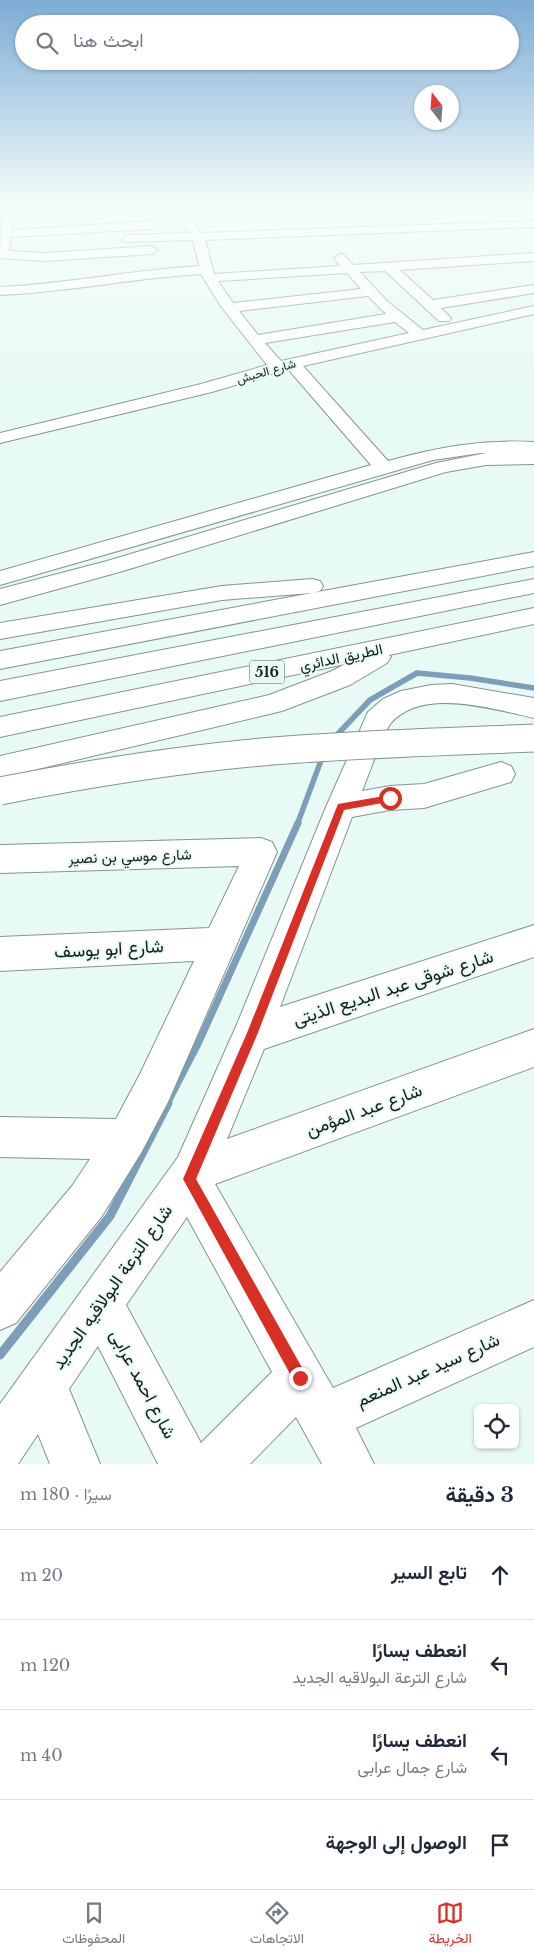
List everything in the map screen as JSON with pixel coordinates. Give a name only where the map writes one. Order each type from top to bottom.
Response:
[{"type":"main road","points":[[113,273],[115,278]]},
{"type":"main road","points":[[0,291],[44,289],[154,273]]},
{"type":"main road","points":[[212,273],[219,293],[256,340],[285,366],[384,468]]},
{"type":"main road","points":[[352,273],[382,304],[420,335]]},
{"type":"main road","points":[[394,273],[454,327]]},
{"type":"main road","points":[[435,273],[439,276]]},
{"type":"main road","points":[[310,285],[358,280]]},
{"type":"main road","points":[[454,288],[492,319]]},
{"type":"main road","points":[[431,306],[534,289]]},
{"type":"main road","points":[[219,293],[236,292]]},
{"type":"main road","points":[[230,308],[370,292]]},
{"type":"main road","points":[[0,295],[65,293]]},
{"type":"main road","points":[[364,307],[382,304]]},
{"type":"main road","name":"شارع الحبش","points":[[0,438],[206,388],[285,366],[534,310]]},
{"type":"main road","points":[[256,340],[396,316]]},
{"type":"main road","points":[[243,325],[262,322]]},
{"type":"main road","points":[[0,578],[445,451],[488,447],[534,448]]},
{"type":"main road","points":[[0,597],[114,566],[442,467],[486,459],[534,458]]},
{"type":"main road","points":[[0,660],[534,559]]},
{"type":"main road","points":[[0,631],[232,592],[305,586],[396,584]]},
{"type":"main road","points":[[0,691],[534,586]]},
{"type":"main road","name":"الطريق الدائري","points":[[0,727],[534,616]]},
{"type":"main road","points":[[0,767],[273,704],[341,678],[396,646]]},
{"type":"main road","name":"شارع الترعة البولاقيه الجديد","points":[[0,1446],[191,1175],[252,1035],[341,807],[378,719],[394,704],[417,697],[445,694],[474,697],[534,708]]},
{"type":"main road","points":[[0,791],[108,771],[233,754],[366,745],[534,738]]},
{"type":"main road","points":[[341,807],[424,796],[501,774]]},
{"type":"main road","name":"شارع موسي بن نصير","points":[[0,859],[261,852],[219,944]]},
{"type":"main road","name":"شارع شوقى عبد البديع الذيتى","points":[[252,1035],[534,941]]},
{"type":"main road","points":[[4,1296],[87,1200],[127,1139],[154,1088],[219,944]]},
{"type":"main road","name":"شارع ابو يوسف","points":[[0,954],[219,944]]},
{"type":"main road","name":"شارع عبد المؤمن","points":[[191,1175],[534,1048]]},
{"type":"main road","points":[[0,1137],[127,1139]]},
{"type":"main road","points":[[191,1175],[311,1398],[349,1464]]},
{"type":"main road","name":"شارع احمد عرابى","points":[[100,1304],[185,1464]]},
{"type":"main road","name":"شارع سيد عبد المنعم","points":[[311,1398],[534,1323]]},
{"type":"main road","points":[[43,1386],[75,1464]]},
{"type":"main road","points":[[215,1464],[311,1398]]},
{"type":"waterway","points":[[335,737],[370,700],[417,673],[470,678],[534,688]]},
{"type":"waterway","points":[[297,825],[323,755]]},
{"type":"waterway","points":[[167,1104],[198,1044],[298,823]]},
{"type":"waterway","points":[[0,1355],[110,1216],[168,1103]]},
{"type":"route","points":[[300,1378],[189,1179],[252,1035],[341,807],[390,798]]}]
